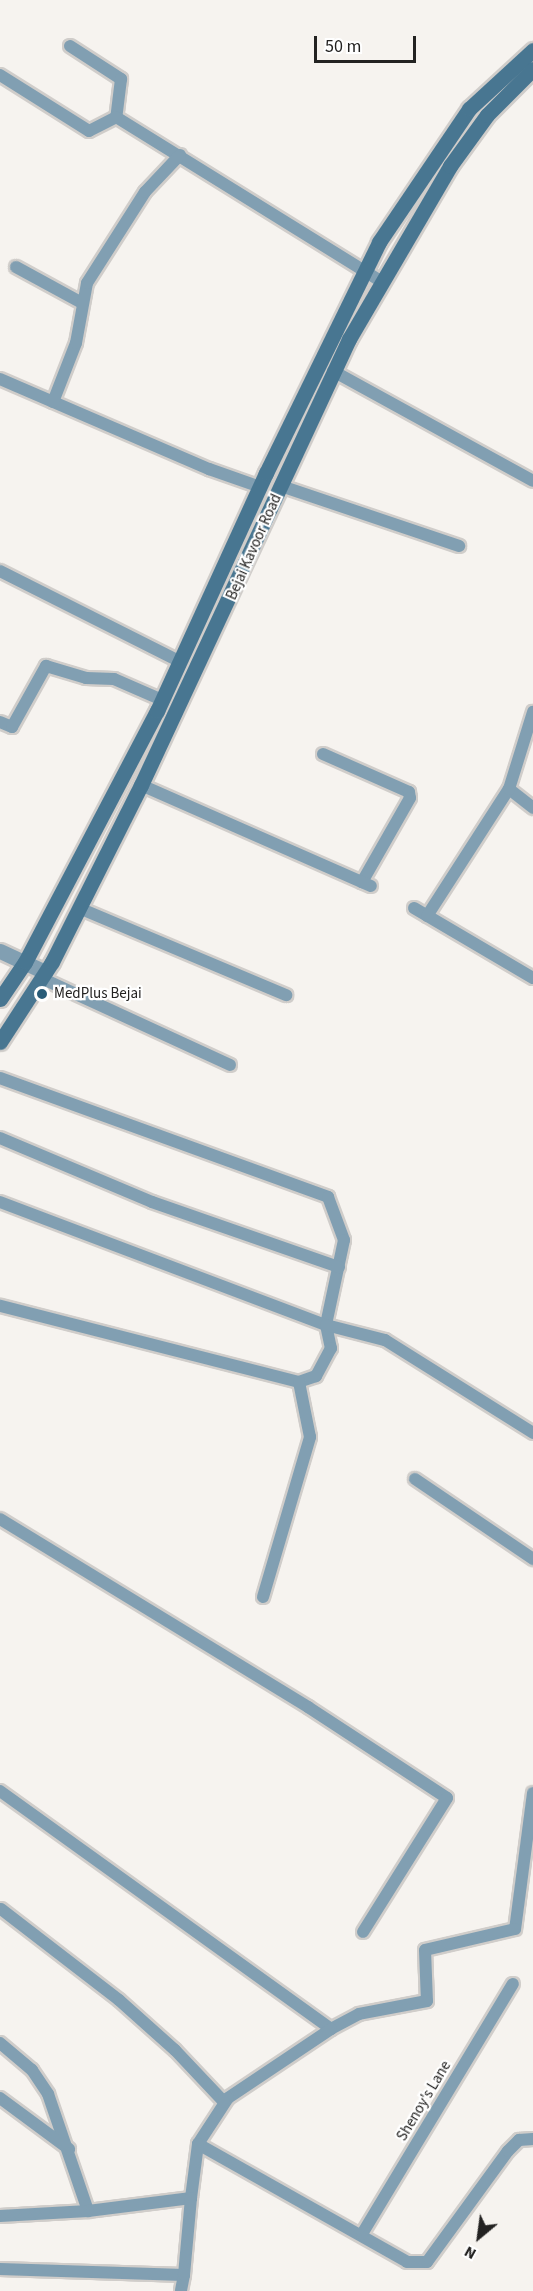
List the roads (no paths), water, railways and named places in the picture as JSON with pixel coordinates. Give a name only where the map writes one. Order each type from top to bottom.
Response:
[{"type":"main road","name":"Bejai Kavoor Road","points":[[0,999],[25,962],[162,700],[260,487],[364,271],[413,187],[469,109],[533,50]]},
{"type":"main road","name":"Bejai Kavoor Road","points":[[0,1042],[43,975],[141,785],[333,371],[381,281],[450,166],[487,115],[533,69]]},
{"type":"street","points":[[70,46],[121,79],[116,117]]},
{"type":"street","points":[[0,75],[89,131],[116,117]]},
{"type":"street","points":[[116,117],[381,281]]},
{"type":"street","points":[[53,402],[76,343],[87,283],[145,192],[180,155]]},
{"type":"street","points":[[16,267],[82,303]]},
{"type":"street","points":[[333,371],[533,481]]},
{"type":"street","points":[[0,379],[260,487]]},
{"type":"street","points":[[281,486],[459,546]]},
{"type":"street","points":[[0,571],[179,661]]},
{"type":"street","points":[[0,722],[12,727],[46,666],[86,678],[114,679],[162,700]]},
{"type":"street","points":[[427,916],[509,789],[533,712]]},
{"type":"street","points":[[141,785],[367,884],[410,798],[409,792],[323,754]]},
{"type":"street","points":[[509,789],[533,808]]},
{"type":"street","points":[[79,908],[286,995]]},
{"type":"street","points":[[414,908],[533,978]]},
{"type":"street","points":[[0,951],[25,962],[43,975],[230,1065]]},
{"type":"street","points":[[0,1078],[328,1197],[344,1240],[326,1326],[331,1348],[316,1376],[299,1382],[0,1306]]},
{"type":"street","points":[[0,1138],[152,1202],[339,1267]]},
{"type":"street","points":[[0,1202],[326,1326],[385,1340],[533,1433]]},
{"type":"street","points":[[263,1597],[310,1437],[299,1382]]},
{"type":"street","points":[[415,1479],[533,1559]]},
{"type":"street","points":[[0,1519],[308,1707],[447,1798],[363,1932]]},
{"type":"street","points":[[0,1791],[331,2029]]},
{"type":"street","points":[[181,2291],[198,2144],[224,2102],[331,2029],[359,2014],[427,2001],[425,1950],[515,1929],[533,1793]]},
{"type":"street","points":[[1,1909],[119,2000],[175,2050],[224,2102]]},
{"type":"street","name":"Shenoy's Lane","points":[[362,2234],[513,1984]]},
{"type":"street","points":[[0,2043],[40,2081],[69,2149],[88,2211]]},
{"type":"street","points":[[0,2098],[69,2149]]},
{"type":"street","points":[[198,2144],[362,2234],[407,2262],[427,2262],[508,2151],[519,2140],[533,2139]]},
{"type":"street","points":[[0,2216],[88,2211],[191,2198]]},
{"type":"street","points":[[0,2269],[184,2275]]},
{"type":"place","name":"MedPlus Bejai","points":[[42,994]]}]
